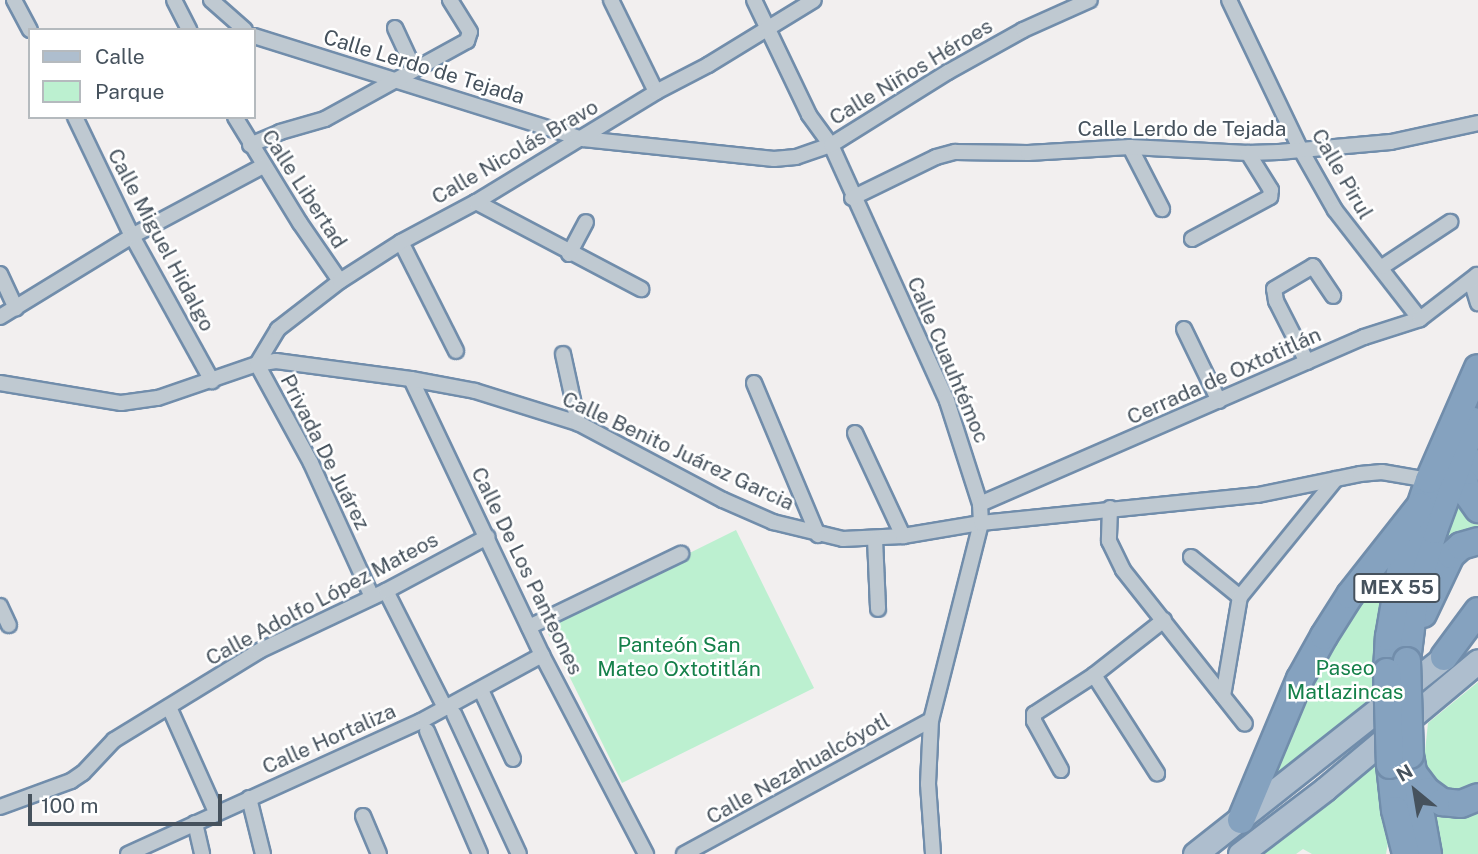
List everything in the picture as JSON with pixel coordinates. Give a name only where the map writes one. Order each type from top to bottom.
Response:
[{"type":"highway","name":"MEX 55","points":[[1402,658],[1389,637],[1402,561],[1429,480],[1478,368]]},
{"type":"highway","name":"MEX 55","points":[[1406,854],[1395,810],[1404,764],[1402,658],[1416,589],[1434,530],[1476,426]]},
{"type":"highway","points":[[1476,426],[1464,475],[1469,496],[1478,509]]},
{"type":"highway","points":[[1241,820],[1300,679],[1324,636],[1350,595],[1420,506]]},
{"type":"highway","points":[[1402,658],[1451,555],[1461,546],[1478,541]]},
{"type":"highway","points":[[1444,657],[1478,611]]},
{"type":"highway","name":"MEX 55","points":[[1404,764],[1428,854]]},
{"type":"highway","points":[[1404,764],[1427,792],[1442,802],[1461,804],[1478,797]]},
{"type":"main road","points":[[1195,854],[1444,657]]},
{"type":"main road","points":[[1240,854],[1325,789],[1478,661]]},
{"type":"street","points":[[14,0],[29,28]]},
{"type":"street","points":[[174,0],[188,28]]},
{"type":"street","points":[[211,0],[243,28]]},
{"type":"street","points":[[250,145],[325,119],[469,39],[470,32],[450,0]]},
{"type":"street","points":[[611,0],[656,92]]},
{"type":"street","name":"Calle Cuauhtémoc","points":[[754,0],[809,115],[831,145],[852,198],[947,401],[980,505],[981,523],[931,720],[928,784],[933,854]]},
{"type":"street","name":"Calle Nicolás Bravo","points":[[257,364],[278,329],[341,281],[401,242],[477,202],[656,92],[814,0]]},
{"type":"street","name":"Calle Niños Héroes","points":[[831,145],[948,72],[1023,30],[1090,0]]},
{"type":"street","name":"Calle Pirul","points":[[1229,0],[1301,150],[1335,210],[1420,319]]},
{"type":"street","points":[[395,28],[414,69]]},
{"type":"street","name":"Calle Lerdo de Tejada","points":[[256,37],[583,139],[752,159],[796,157],[831,145]]},
{"type":"street","name":"Calle Miguel Hidalgo","points":[[76,119],[132,236],[212,381]]},
{"type":"street","name":"Calle Libertad","points":[[236,119],[250,145],[341,281]]},
{"type":"street","name":"Calle Lerdo de Tejada","points":[[852,198],[936,158],[955,152],[1028,153],[1130,147],[1248,153],[1391,142],[1478,123]]},
{"type":"street","points":[[1130,147],[1162,209]]},
{"type":"street","points":[[1192,239],[1270,197],[1271,190],[1248,153]]},
{"type":"street","points":[[0,317],[132,236],[264,166]]},
{"type":"street","points":[[477,202],[569,254],[641,289]]},
{"type":"street","points":[[569,254],[586,222]]},
{"type":"street","points":[[1382,267],[1450,222]]},
{"type":"street","points":[[401,242],[456,351]]},
{"type":"street","points":[[1307,362],[1276,301],[1274,289],[1313,267],[1333,296]]},
{"type":"street","points":[[0,274],[16,309]]},
{"type":"street","points":[[1478,274],[1473,287],[1478,303]]},
{"type":"street","name":"Cerrada de Oxtotitlán","points":[[980,505],[1364,337],[1420,319],[1478,274]]},
{"type":"street","points":[[1184,328],[1219,401]]},
{"type":"street","points":[[563,354],[578,423]]},
{"type":"street","name":"Calle Benito Juárez Garcia","points":[[3,386],[121,403],[139,402],[212,381],[257,364],[286,362],[411,379],[475,391],[578,423],[723,500],[773,522],[818,535],[874,539],[1110,508],[1258,495],[1382,472],[1429,480]]},
{"type":"street","name":"Privada De Juárez","points":[[257,364],[311,463],[372,597]]},
{"type":"street","name":"Calle De Los Panteones","points":[[411,379],[542,655],[646,854]]},
{"type":"street","points":[[754,383],[818,535]]},
{"type":"street","points":[[855,433],[903,536]]},
{"type":"street","points":[[1223,696],[1240,597],[1336,479]]},
{"type":"street","points":[[1110,508],[1108,541],[1114,555],[1139,592],[1245,724]]},
{"type":"street","name":"Calle Adolfo López Mateos","points":[[0,807],[83,773],[114,740],[260,651],[386,591],[487,537]]},
{"type":"street","points":[[874,539],[877,609]]},
{"type":"street","points":[[529,627],[681,554]]},
{"type":"street","points":[[1191,557],[1240,597]]},
{"type":"street","points":[[386,591],[450,711],[519,854]]},
{"type":"street","points":[[0,606],[9,625]]},
{"type":"street","points":[[1061,771],[1034,722],[1034,714],[1094,675],[1164,620]]},
{"type":"street","name":"Calle Hortaliza","points":[[128,854],[216,812],[450,711],[542,655]]},
{"type":"street","points":[[1094,675],[1157,773]]},
{"type":"street","points":[[481,690],[513,759]]},
{"type":"street","points":[[169,706],[216,812]]},
{"type":"street","name":"Calle Nezahualcóyotl","points":[[684,854],[931,720]]},
{"type":"street","points":[[427,731],[480,854]]},
{"type":"street","points":[[249,798],[263,854]]},
{"type":"street","points":[[363,816],[379,854]]},
{"type":"street","points":[[195,823],[202,854]]},
{"type":"green space","name":"Paseo Matlazincas","points":[[1460,489],[1478,518],[1478,535],[1424,597]]},
{"type":"green space","name":"Panteón San Mateo Oxtotitlán","points":[[736,530],[814,688],[622,783],[544,625]]},
{"type":"green space","name":"Paseo Matlazincas","points":[[1385,564],[1374,696],[1269,786],[1327,648]]},
{"type":"green space","points":[[1478,682],[1478,854],[1443,854],[1437,837],[1424,761],[1428,723]]},
{"type":"green space","points":[[1381,761],[1389,838],[1386,854],[1312,854],[1303,849],[1296,854],[1254,854]]}]
